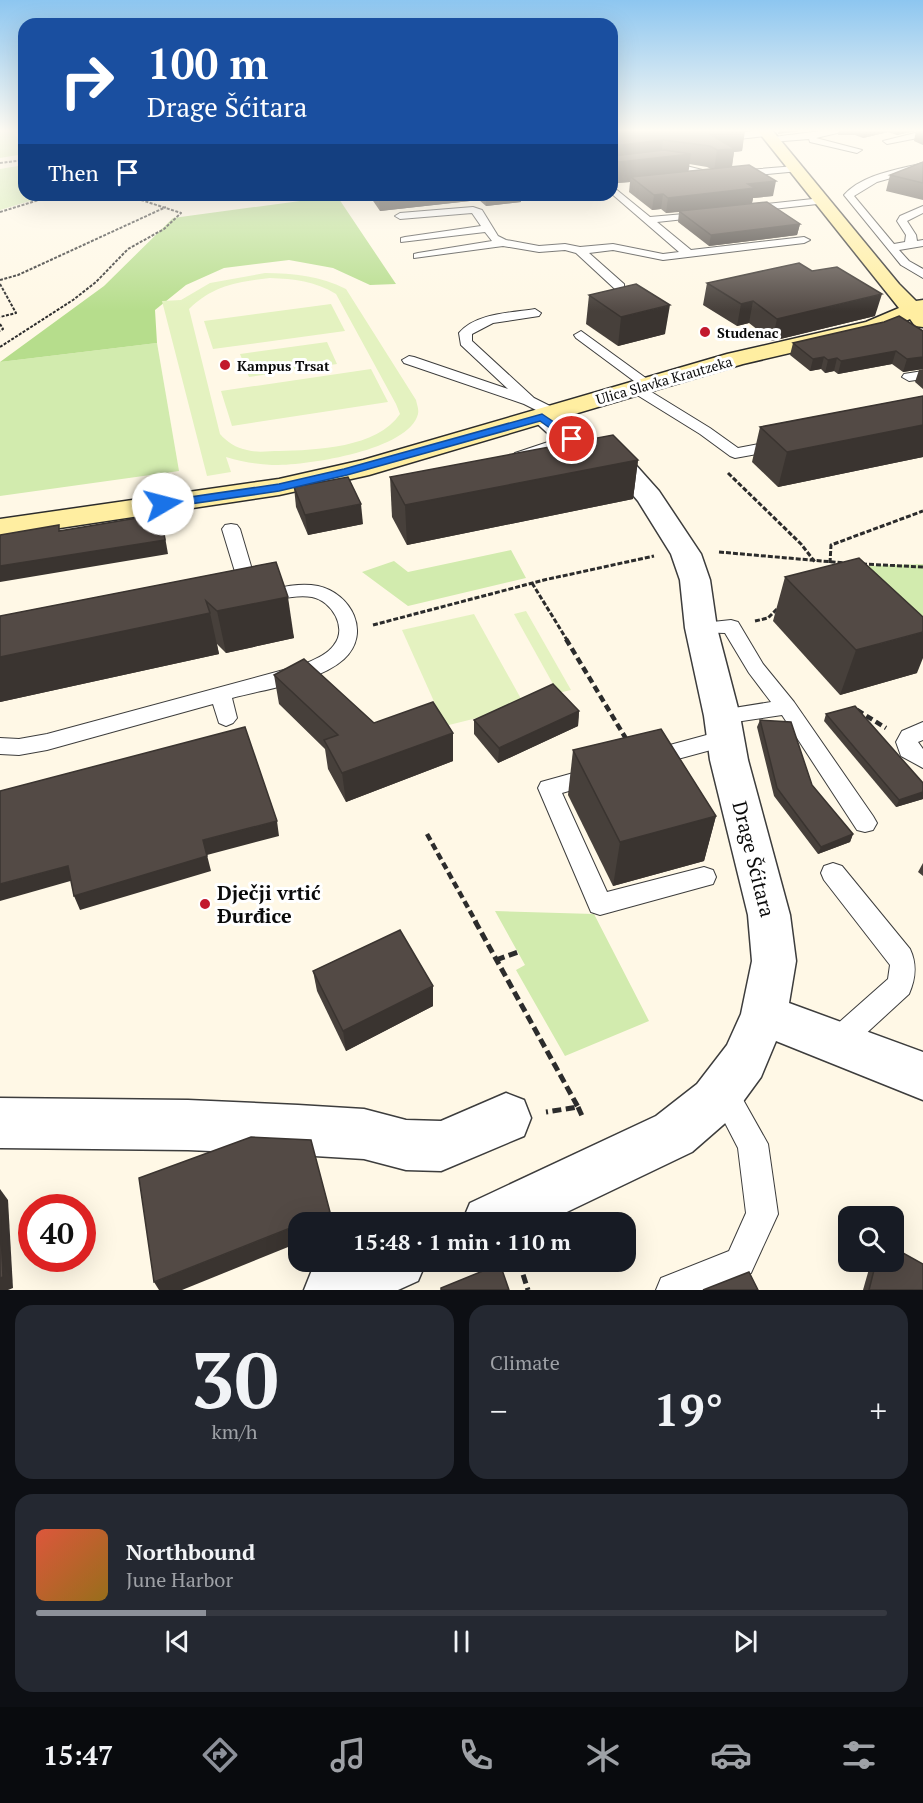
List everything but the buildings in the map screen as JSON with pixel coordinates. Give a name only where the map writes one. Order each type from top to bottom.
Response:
[{"type":"street","points":[[813,190],[919,312]]},
{"type":"street","name":"Ulica Slavka Krautzeka","points":[[0,528],[279,487],[369,467],[541,410],[641,386],[788,345],[872,327],[919,312]]},
{"type":"street","name":"Ulica Slavka Krautzeka","points":[[872,327],[900,328],[923,334]]},
{"type":"street","name":"Drage Šćitara","points":[[510,1212],[674,1134],[714,1101],[744,1061],[764,1015],[774,961],[769,915],[724,727],[716,627],[688,562],[649,497],[625,469],[572,439],[541,410]]},
{"type":"street","points":[[764,1015],[923,1076]]},
{"type":"street","points":[[0,1123],[188,1125],[287,1129],[364,1134],[406,1145],[441,1146],[506,1118]]},
{"type":"street","points":[[332,1290],[393,1273]]},
{"type":"lane","points":[[856,190],[849,195],[852,201],[905,263],[923,274]]},
{"type":"lane","points":[[618,194],[689,254]]},
{"type":"lane","points":[[469,201],[494,238],[503,243]]},
{"type":"lane","points":[[734,208],[822,201]]},
{"type":"lane","points":[[923,209],[902,221],[923,251]]},
{"type":"lane","points":[[400,216],[462,210],[477,212]]},
{"type":"lane","points":[[648,220],[687,216],[713,210]]},
{"type":"lane","points":[[907,229],[923,225]]},
{"type":"lane","points":[[405,240],[487,228]]},
{"type":"lane","points":[[418,256],[503,243],[539,249],[565,247],[580,250],[613,247],[663,257],[804,240]]},
{"type":"lane","points":[[891,248],[917,245]]},
{"type":"lane","points":[[580,250],[620,287]]},
{"type":"lane","points":[[535,313],[490,320],[474,325],[465,333],[466,342],[541,410]]},
{"type":"lane","points":[[581,335],[641,386],[735,453],[797,441]]},
{"type":"lane","points":[[409,360],[541,410]]},
{"type":"lane","points":[[500,463],[572,439]]},
{"type":"lane","points":[[231,529],[251,600]]},
{"type":"lane","points":[[0,746],[19,747],[47,742],[309,670],[330,660],[349,638],[346,615],[336,602],[319,592],[302,591],[230,604]]},
{"type":"lane","points":[[716,627],[748,657],[768,686],[787,707],[865,823]]},
{"type":"lane","points":[[221,694],[226,718]]},
{"type":"lane","points":[[704,877],[600,903],[549,788],[621,767],[724,727],[787,707]]},
{"type":"lane","points":[[915,736],[909,750],[923,760]]},
{"type":"lane","points":[[833,873],[902,957],[903,965],[900,985],[837,1042]]},
{"type":"lane","points":[[674,1290],[740,1262],[762,1214],[753,1144],[722,1090]]},
{"type":"path","points":[[0,212],[36,201]]},
{"type":"path","points":[[0,347],[32,329],[96,282],[130,248],[181,215],[166,207],[146,201]]},
{"type":"path","points":[[0,280],[18,275],[166,207]]},
{"type":"path","points":[[0,284],[16,313],[0,317]]},
{"type":"path","points":[[0,324],[3,330],[0,331]]},
{"type":"path","points":[[735,453],[745,461],[729,468],[728,474],[801,543],[815,562]]},
{"type":"path","points":[[821,571],[830,563],[831,544],[923,511]]},
{"type":"path","points":[[726,551],[815,562],[923,567]]},
{"type":"path","points":[[349,632],[532,584],[639,559]]},
{"type":"path","points":[[532,584],[622,732]]},
{"type":"path","points":[[716,627],[768,618],[785,602]]},
{"type":"path","points":[[854,708],[915,736]]},
{"type":"path","points":[[427,834],[584,1118]]},
{"type":"path","points":[[496,960],[518,952]]},
{"type":"path","points":[[506,1118],[578,1107]]},
{"type":"path","points":[[522,1272],[528,1290]]},
{"type":"green space","points":[[0,190],[18,190],[18,201],[30,201],[0,210]]},
{"type":"green space","points":[[300,201],[340,201],[396,284],[370,285],[333,268],[289,260],[224,268],[186,285],[155,310],[157,343],[0,362],[104,286],[173,218]]},
{"type":"green space","points":[[276,273],[317,278],[346,289],[416,400],[418,414],[410,427],[396,438],[376,447],[307,463],[272,465],[226,457],[231,472],[207,476],[162,301],[181,300],[210,283]],"holes":[[[270,278],[312,283],[336,294],[396,404],[400,414],[390,425],[377,434],[345,445],[294,451],[251,451],[235,446],[220,434],[189,309],[198,301],[226,286]]]},
{"type":"green space","points":[[331,304],[345,331],[213,349],[204,321]]},
{"type":"green space","points":[[327,342],[337,364],[249,377],[240,354]]},
{"type":"green space","points":[[157,343],[179,471],[0,496],[0,362]]},
{"type":"green space","points":[[371,369],[388,402],[232,426],[221,391]]},
{"type":"green space","points":[[511,550],[526,578],[408,606],[362,572],[394,561],[408,572]]},
{"type":"green space","points":[[923,564],[923,622],[838,578],[869,566]]},
{"type":"green space","points":[[526,611],[571,690],[558,693],[514,614]]},
{"type":"green space","points":[[474,614],[525,706],[445,726],[402,630]]},
{"type":"green space","points":[[495,911],[594,914],[649,1021],[565,1056],[516,970],[525,965]]},
{"type":"place","name":"Studenac","points":[[705,332]]},
{"type":"place","name":"Kampus Trsat","points":[[225,365]]},
{"type":"place","name":"Dječji vrtić Đurđice","points":[[205,904]]},
{"type":"route","points":[[163,504],[279,487],[369,467],[542,417],[572,439]]}]
